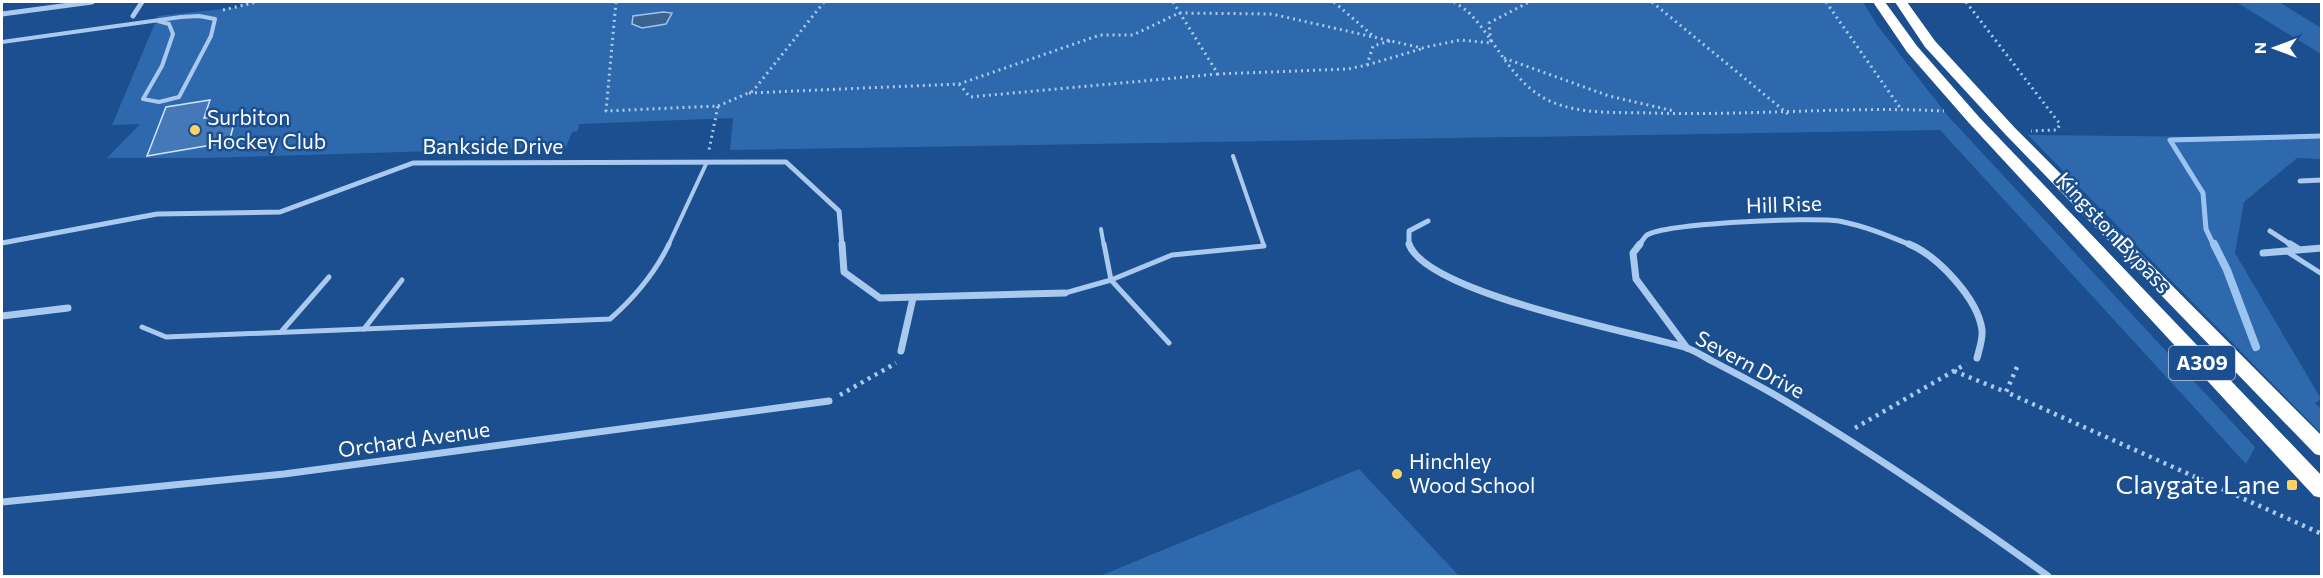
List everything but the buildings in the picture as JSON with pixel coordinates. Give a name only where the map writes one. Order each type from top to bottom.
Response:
[{"type":"highway","name":"Kingston Bypass","points":[[1880,2],[1912,49],[1968,113],[2322,490]]},
{"type":"highway","name":"Kingston Bypass","points":[[1901,2],[1930,44],[2010,131],[2322,449]]},
{"type":"street","points":[[2,14],[92,2]]},
{"type":"street","points":[[133,16],[142,2]]},
{"type":"street","name":"Bankside Drive","points":[[2,243],[157,214],[280,212],[413,163],[786,162],[838,211],[844,272],[880,298],[1065,293]]},
{"type":"street","points":[[2300,181],[2322,180]]},
{"type":"street","name":"Hill Rise","points":[[1688,348],[1659,313],[1636,279],[1633,253],[1647,235],[1669,229],[1797,218],[1838,220],[1874,230],[1914,246],[1948,271],[1972,303],[1982,330],[1977,358]]},
{"type":"street","name":"Severn Drive","points":[[1428,220],[1409,231],[1407,241],[1416,257],[1442,275],[1490,293],[1633,336],[1688,348],[1755,383],[1844,435],[1952,506],[2048,576]]},
{"type":"street","points":[[2270,231],[2298,249]]},
{"type":"street","points":[[2263,253],[2322,248]]},
{"type":"street","points":[[901,351],[914,298]]},
{"type":"street","points":[[2,316],[68,308]]},
{"type":"street","name":"Orchard Avenue","points":[[2,502],[284,474],[829,401]]},
{"type":"lane","points":[[2,42],[158,21],[196,16],[215,19],[211,36],[179,98],[159,102],[143,99],[162,66],[173,34],[169,24],[158,21]]},
{"type":"lane","points":[[1065,293],[1111,280],[1172,255],[1264,246],[1233,156]]},
{"type":"lane","points":[[142,327],[166,337],[610,319],[630,301],[662,259],[707,162]]},
{"type":"lane","points":[[1101,229],[1111,280],[1168,343]]},
{"type":"lane","points":[[2286,251],[2322,274]]},
{"type":"lane","points":[[280,332],[328,277]]},
{"type":"lane","points":[[364,328],[402,280]]},
{"type":"path","points":[[196,16],[257,2]]},
{"type":"path","points":[[616,2],[606,111],[718,106],[749,93],[753,91],[824,2]]},
{"type":"path","points":[[1173,2],[1218,74]]},
{"type":"path","points":[[1334,2],[1372,36]]},
{"type":"path","points":[[1454,2],[1472,15],[1502,57],[1533,91],[1552,102],[1584,111],[1788,114],[1902,109],[1968,113]]},
{"type":"path","points":[[1491,43],[1489,23],[1529,2]]},
{"type":"path","points":[[1652,2],[1788,114]]},
{"type":"path","points":[[1826,2],[1902,109]]},
{"type":"path","points":[[1966,2],[2060,124],[2057,130],[2010,131]]},
{"type":"path","points":[[749,93],[959,84],[1100,35],[1133,35],[1179,14],[1242,12],[1272,14],[1422,48]]},
{"type":"path","points":[[1367,65],[1373,46],[1392,40]]},
{"type":"path","points":[[959,84],[970,97],[1218,74],[1348,69],[1460,40],[1491,43]]},
{"type":"path","points":[[1502,57],[1598,94],[1634,104],[1690,114]]},
{"type":"path","points":[[707,162],[718,106]]},
{"type":"path","points":[[829,401],[897,362],[901,351]]},
{"type":"path","points":[[1844,435],[1977,358]]},
{"type":"path","points":[[2006,392],[2017,367]]},
{"type":"path","points":[[1953,371],[2006,392],[2322,534]]},
{"type":"shaded area","points":[[240,2],[1863,2],[1877,25],[1948,116],[2255,447],[2246,464],[1940,130],[730,150],[733,118],[579,124],[578,131],[572,132],[566,147],[204,158],[107,158],[140,124],[112,125],[158,16],[241,7]]},
{"type":"shaded area","points":[[2236,2],[2279,2],[2321,28],[2321,54]]},
{"type":"shaded area","points":[[672,13],[666,24],[642,28],[632,24],[633,16]]},
{"type":"shaded area","points":[[2028,135],[2321,138],[2321,159],[2297,158],[2244,202],[2235,253],[2321,399],[2315,403],[2321,409],[2321,433]]},
{"type":"shaded area","points":[[1359,469],[1459,576],[1100,576]]},
{"type":"waterway","points":[[2214,246],[2206,229],[2203,193],[2170,140],[2322,136]]},
{"type":"waterway","points":[[2214,244],[2227,270],[2256,347]]},
{"type":"place","name":"Surbiton Hockey Club","points":[[195,130]]},
{"type":"place","name":"Hinchley Wood School","points":[[1397,474]]},
{"type":"place","name":"Claygate Lane","points":[[2292,485]]}]
